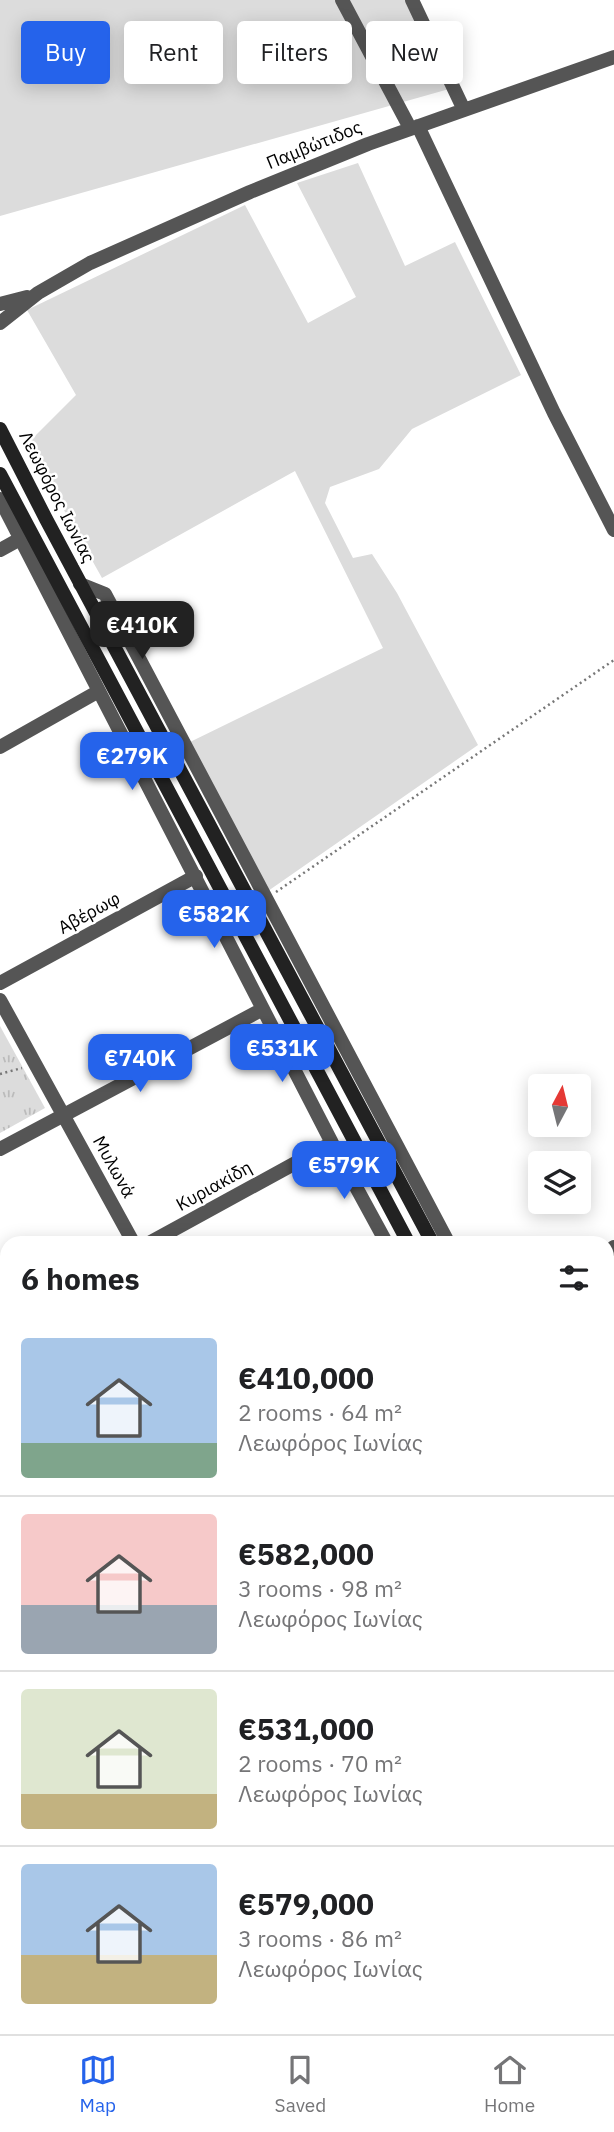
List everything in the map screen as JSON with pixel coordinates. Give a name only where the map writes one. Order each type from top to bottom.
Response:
[{"type":"street","points":[[342,0],[414,127],[614,530]]},
{"type":"street","points":[[412,0],[464,110]]},
{"type":"street","name":"Παμβώτιδος","points":[[0,324],[38,293],[90,263],[225,203],[414,127],[614,57]]},
{"type":"street","name":"Παμβώτιδος","points":[[0,304],[38,293]]},
{"type":"street","name":"Λεωφόρος Ιωνίας","points":[[0,429],[429,1236]]},
{"type":"street","points":[[0,474],[405,1236]]},
{"type":"street","points":[[0,499],[332,1143],[383,1236]]},
{"type":"street","points":[[0,550],[20,539]]},
{"type":"street","name":"Λεωφόρος Ιωνίας","points":[[80,584],[105,594],[446,1236]]},
{"type":"street","points":[[0,747],[99,691]]},
{"type":"street","name":"Αβέρωφ","points":[[0,983],[196,876]]},
{"type":"street","name":"Μυλωνά","points":[[0,1000],[130,1236]]},
{"type":"street","points":[[0,1149],[263,1009]]},
{"type":"street","name":"Κυριακίδη","points":[[161,1236],[332,1143]]},
{"type":"path","points":[[268,898],[614,660]]},
{"type":"path","points":[[0,1074],[35,1064]]},
{"type":"green space","points":[[0,0],[418,0],[425,21],[366,21],[366,84],[447,84],[449,89],[0,216]]},
{"type":"green space","points":[[358,163],[405,266],[455,242],[521,375],[412,429],[379,469],[330,487],[325,503],[353,558],[372,554],[397,593],[478,745],[268,891],[190,742],[383,648],[295,471],[102,578],[27,444],[76,395],[27,310],[245,205],[308,323],[356,297],[297,183]]},
{"type":"green space","points":[[0,1026],[45,1108],[0,1133]]}]
